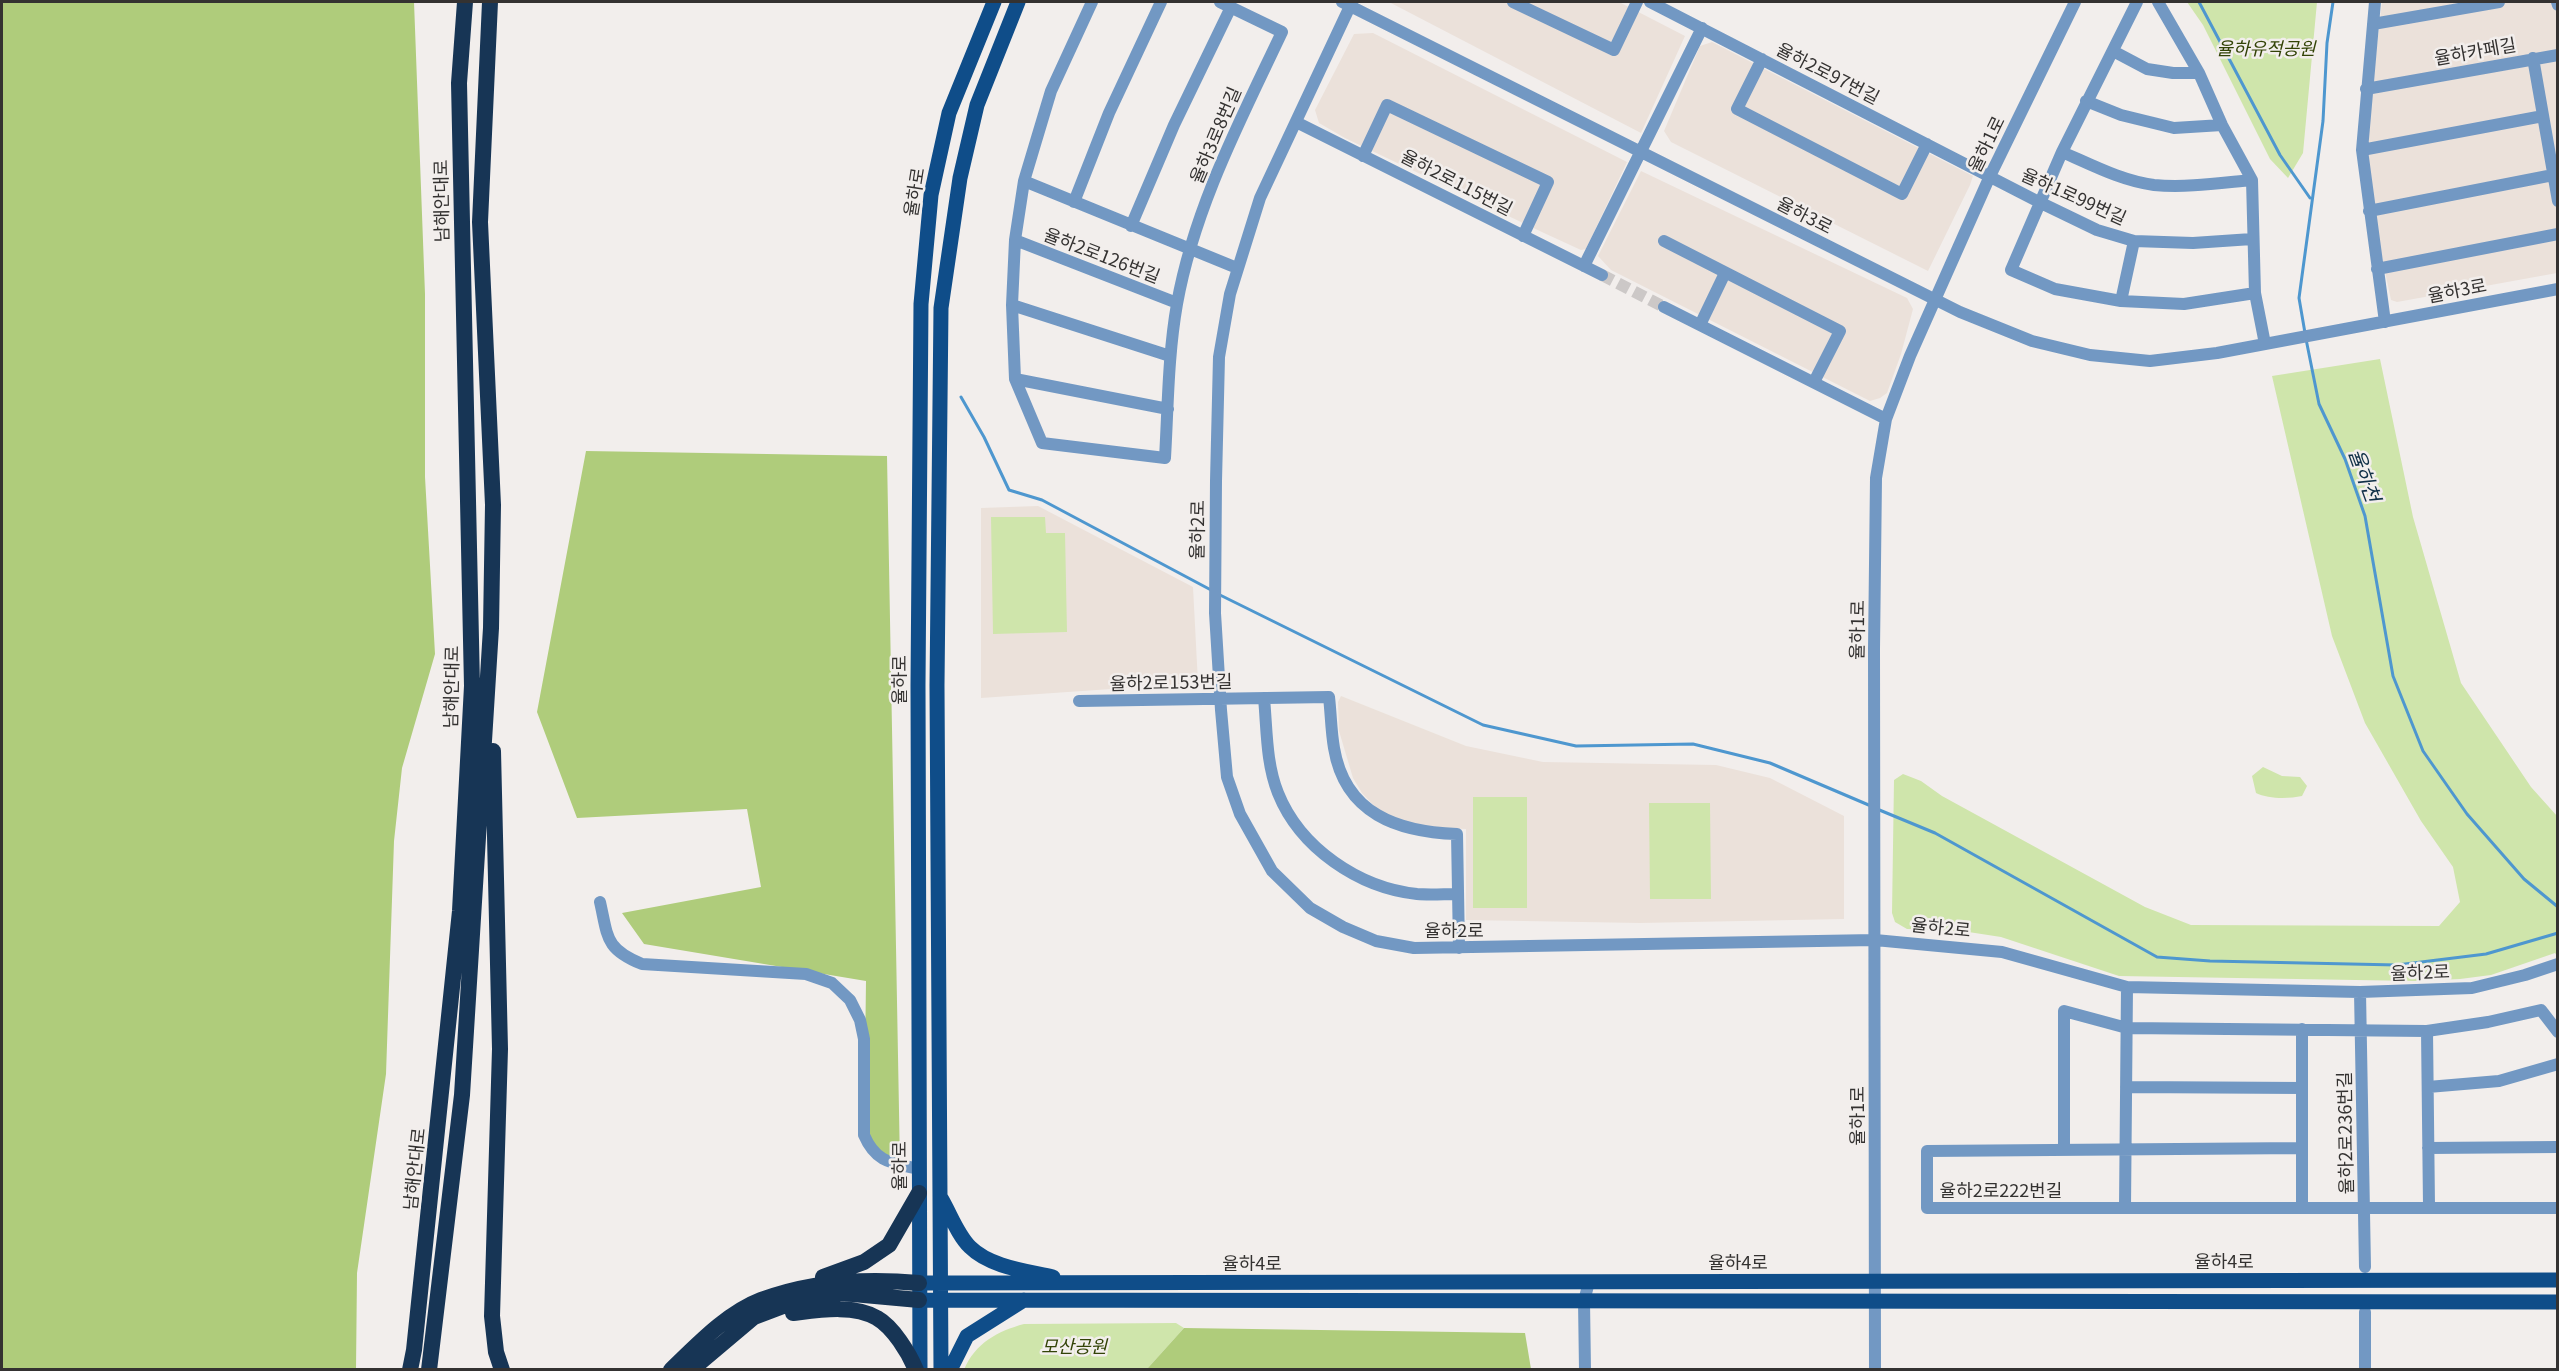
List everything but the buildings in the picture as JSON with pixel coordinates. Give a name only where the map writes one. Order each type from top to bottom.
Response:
[{"type":"highway","name":"남해안대로","points":[[410,1370],[414,1350],[460,911],[472,686],[459,83],[465,2]]},
{"type":"highway","name":"남해안대로","points":[[429,1370],[462,1095],[491,628],[493,506],[480,222],[490,2]]},
{"type":"highway","points":[[491,628],[500,1049],[492,1316],[496,1352],[502,1370]]},
{"type":"highway","points":[[672,1368],[728,1320],[760,1301],[790,1284],[829,1276],[864,1262],[889,1245],[919,1193]]},
{"type":"highway","points":[[760,1301],[818,1285],[835,1283],[884,1280],[919,1291]]},
{"type":"highway","points":[[691,1370],[754,1317],[792,1303],[842,1293],[919,1291]]},
{"type":"highway","points":[[754,1317],[831,1309],[857,1312],[877,1318],[909,1351],[916,1370]]},
{"type":"main road","name":"율하로","points":[[921,1370],[919,1169],[921,304],[931,195],[949,112],[994,2]]},
{"type":"main road","points":[[940,1370],[937,685],[941,308],[960,178],[977,105],[1018,2]]},
{"type":"main road","points":[[940,1196],[970,1246],[987,1258],[1013,1268],[1077,1283]]},
{"type":"main road","name":"율하4로","points":[[919,1291],[940,1283],[2558,1280]]},
{"type":"main road","name":"율하4로","points":[[919,1291],[940,1300],[2558,1302]]},
{"type":"main road","points":[[950,1370],[967,1336],[1024,1300]]},
{"type":"street","points":[[1092,2],[1051,91],[1024,181],[1237,268]]},
{"type":"street","points":[[1074,202],[1109,113],[1161,2]]},
{"type":"street","points":[[1513,2],[1614,50],[1637,2]]},
{"type":"street","name":"율하2로97번길","points":[[1650,2],[1990,176]]},
{"type":"street","name":"율하1로","points":[[1875,1370],[1874,523],[1876,478],[1886,419],[1910,356],[1990,176],[2075,2]]},
{"type":"street","points":[[2137,2],[2062,152],[2011,270],[2055,289],[2121,301],[2184,304],[2255,294]]},
{"type":"street","points":[[2158,2],[2199,73],[2222,125],[2252,180],[2255,294],[2265,344]]},
{"type":"street","points":[[2375,2],[2362,150],[2385,322]]},
{"type":"street","points":[[2373,24],[2499,2]]},
{"type":"street","name":"율하2로","points":[[1348,3],[1260,198],[1237,268],[1219,357],[1215,613],[1227,777],[1240,814],[1272,871],[1310,908],[1376,941],[1414,948],[1875,940],[2002,952],[2127,987],[2360,992],[2472,988],[2525,975],[2557,964]]},
{"type":"street","name":"율하3로","points":[[1348,3],[1935,300],[2032,341],[2090,356],[2150,361],[2217,353],[2558,289]]},
{"type":"street","name":"율하3로8번길","points":[[1131,226],[1225,4],[1282,32],[1222,158],[1189,250]]},
{"type":"street","points":[[1584,266],[1702,28]]},
{"type":"street","points":[[2113,51],[2147,69],[2173,73],[2199,73]]},
{"type":"street","points":[[2532,58],[2558,55]]},
{"type":"street","name":"율하카페길","points":[[2366,89],[2532,58],[2558,201]]},
{"type":"street","points":[[1762,59],[1737,109],[1902,194],[1927,144]]},
{"type":"street","points":[[2086,101],[2121,116],[2174,128],[2222,125]]},
{"type":"street","points":[[1364,156],[1387,105],[1548,182],[1523,236]]},
{"type":"street","points":[[2362,150],[2543,116]]},
{"type":"street","name":"율하2로115번길","points":[[1296,122],[1602,275]]},
{"type":"street","points":[[2062,152],[2123,178],[2155,185],[2192,185],[2252,180]]},
{"type":"street","points":[[2369,211],[2553,175]]},
{"type":"street","name":"율하1로99번길","points":[[1990,176],[2097,230],[2134,242],[2193,243],[2252,239]]},
{"type":"street","name":"율하2로126번길","points":[[1024,181],[1015,240],[1012,305],[1015,379],[1042,443],[1165,459],[1170,356],[1177,303],[1189,250]]},
{"type":"street","points":[[2377,269],[2558,234]]},
{"type":"street","name":"율하2로126번길","points":[[1015,240],[1177,303]]},
{"type":"street","points":[[1664,241],[1840,331],[1814,382]]},
{"type":"street","points":[[2121,301],[2134,242]]},
{"type":"street","points":[[1700,325],[1725,273]]},
{"type":"street","points":[[1012,305],[1170,356]]},
{"type":"street","points":[[1664,307],[1886,419]]},
{"type":"street","points":[[1015,379],[1168,409]]},
{"type":"street","name":"율하2로153번길","points":[[1079,701],[1329,697],[1334,748],[1339,768],[1348,788],[1361,803],[1390,823],[1420,832],[1457,834],[1459,948]]},
{"type":"street","points":[[1264,698],[1269,759],[1278,794],[1295,825],[1315,848],[1348,871],[1384,887],[1416,894],[1458,894]]},
{"type":"street","points":[[600,902],[609,942],[625,957],[642,964],[806,974],[832,983],[850,1000],[860,1020],[864,1039],[864,1135],[870,1149],[883,1161],[919,1169]]},
{"type":"street","points":[[2126,1208],[2127,987]]},
{"type":"street","name":"율하2로236번길","points":[[2360,992],[2365,1207],[2558,1208]]},
{"type":"street","points":[[2064,1150],[2064,1011],[2127,1028],[2427,1031],[2488,1022],[2541,1010],[2558,1032]]},
{"type":"street","points":[[2302,1029],[2302,1207]]},
{"type":"street","points":[[2427,1031],[2428,1206]]},
{"type":"street","points":[[2428,1087],[2499,1081],[2558,1064]]},
{"type":"street","points":[[2126,1087],[2302,1088]]},
{"type":"street","points":[[2428,1148],[2558,1147]]},
{"type":"street","name":"율하2로222번길","points":[[2302,1148],[1927,1151],[1927,1208],[2365,1207]]},
{"type":"street","points":[[2365,1207],[2365,1267]]},
{"type":"street","points":[[1585,1370],[1584,1301],[1589,1282]]},
{"type":"street","points":[[2365,1312],[2365,1370]]},
{"type":"shaded area","points":[[1389,2],[1619,2],[1685,36],[1641,133]]},
{"type":"shaded area","points":[[2382,2],[2557,2],[2557,273],[2397,302],[2391,300],[2375,224],[2367,168],[2367,133]]},
{"type":"shaded area","points":[[1373,33],[1627,162],[1586,249],[1581,250],[1544,233],[1345,138],[1319,123],[1315,110],[1354,34]]},
{"type":"shaded area","points":[[1712,42],[1973,176],[1928,271],[1671,142],[1664,131],[1700,46]]},
{"type":"shaded area","points":[[1641,171],[1907,298],[1913,309],[1901,354],[1887,393],[1870,401],[1611,270],[1598,256]]},
{"type":"shaded area","points":[[1038,506],[1193,587],[1198,683],[981,698],[981,508]]},
{"type":"shaded area","points":[[1341,696],[1466,746],[1543,762],[1716,765],[1770,778],[1844,816],[1844,919],[1640,923],[1466,920],[1466,829],[1421,827],[1380,812],[1362,793],[1353,778],[1339,731],[1338,702]]},
{"type":"green space","points":[[2,2],[414,2],[425,294],[425,477],[435,654],[402,768],[394,841],[386,1074],[357,1273],[356,1369],[2,1369]]},
{"type":"green space","name":"율하유적공원","points":[[2187,2],[2317,2],[2303,153],[2288,178],[2270,159],[2203,25]]},
{"type":"green space","points":[[2380,359],[2413,517],[2461,683],[2531,787],[2557,816],[2557,956],[2555,953],[2491,975],[2460,979],[2415,981],[2119,976],[2001,937],[1962,931],[1907,929],[1895,922],[1892,913],[1894,780],[1903,774],[1921,781],[1942,796],[2145,907],[2191,925],[2439,926],[2460,902],[2453,867],[2421,821],[2365,723],[2332,636],[2272,376]]},
{"type":"green space","points":[[586,451],[887,456],[900,1165],[883,1161],[864,1135],[866,981],[644,944],[622,913],[761,887],[747,809],[577,818],[537,712]]},
{"type":"green space","points":[[991,517],[1045,517],[1046,533],[1065,533],[1067,632],[993,634]]},
{"type":"green space","points":[[2263,767],[2282,776],[2300,777],[2307,786],[2302,796],[2278,798],[2256,793],[2252,776]]},
{"type":"green space","points":[[1473,797],[1527,797],[1527,908],[1473,908]]},
{"type":"green space","points":[[1649,803],[1710,803],[1711,899],[1650,899]]},
{"type":"green space","name":"모산공원","points":[[1176,1323],[1184,1328],[1147,1369],[964,1370],[974,1352],[981,1345],[1005,1330],[1024,1324]]},
{"type":"green space","points":[[1184,1328],[1525,1333],[1531,1369],[1147,1369]]},
{"type":"waterway","points":[[2199,2],[2280,155],[2310,198]]},
{"type":"waterway","name":"율하천","points":[[2305,333],[2299,298],[2323,121],[2327,43],[2333,2]]},
{"type":"waterway","name":"율하천","points":[[2306,339],[2319,404],[2345,459],[2365,516],[2393,676],[2423,751],[2467,814],[2524,879],[2558,907]]},
{"type":"waterway","points":[[961,397],[984,437],[1009,490],[1042,500],[1211,590]]},
{"type":"waterway","points":[[1220,595],[1483,725],[1576,746],[1693,744],[1770,763],[1871,806]]},
{"type":"waterway","points":[[1877,809],[1935,833],[2157,957],[2210,961],[2397,965],[2486,954],[2558,933]]},
{"type":"tunnel","points":[[1602,275],[1664,307]]}]
